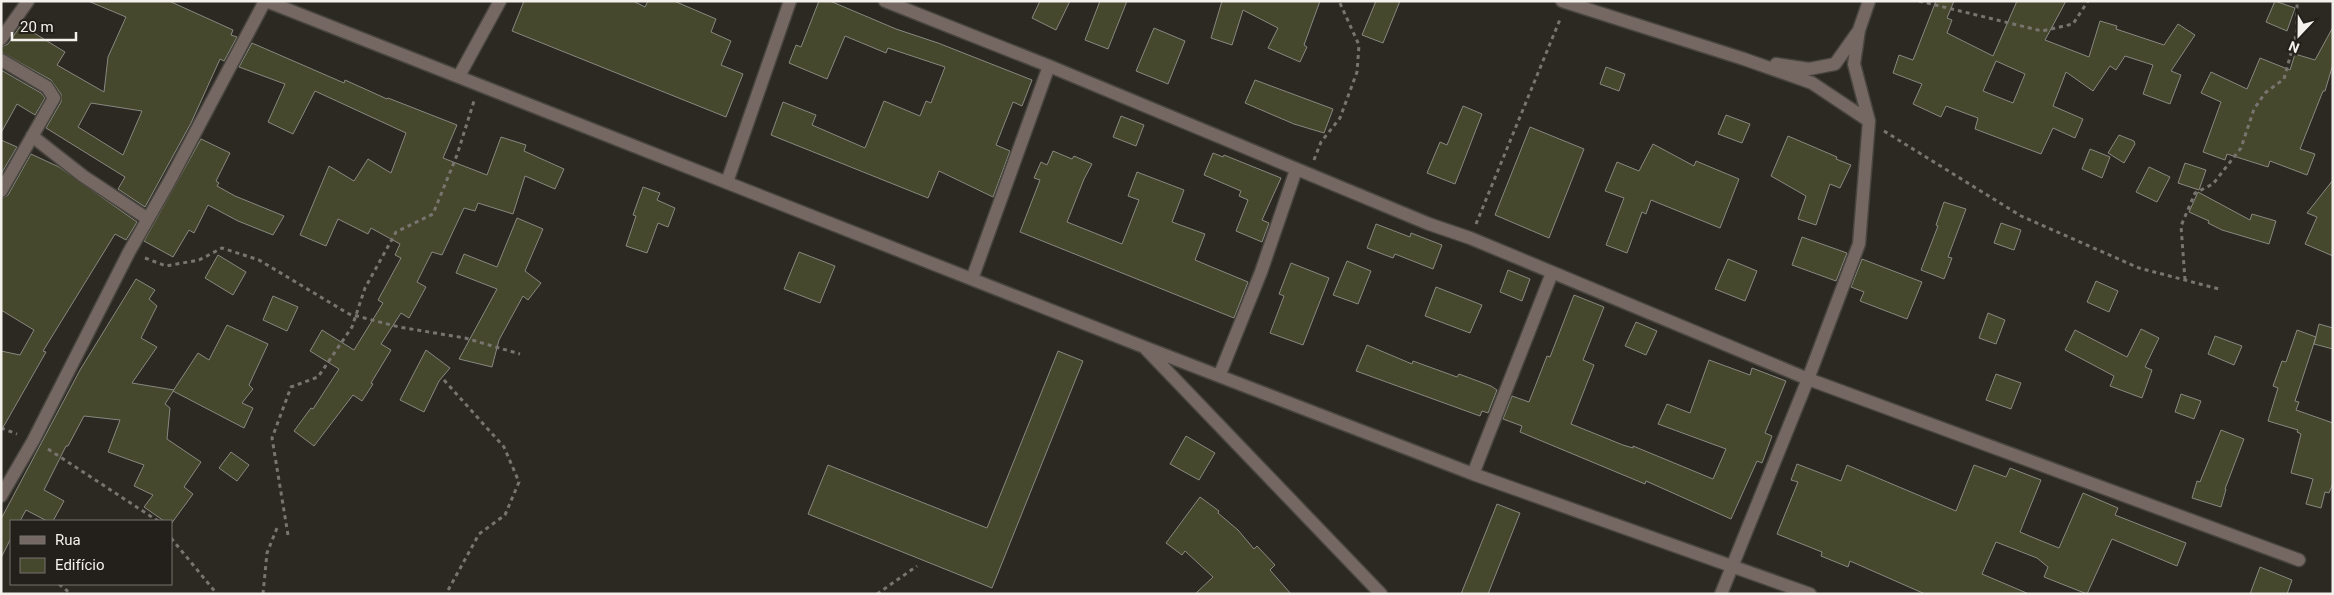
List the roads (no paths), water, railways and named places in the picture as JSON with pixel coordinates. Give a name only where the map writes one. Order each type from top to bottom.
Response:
[{"type":"street","points":[[1,39],[28,1]]},
{"type":"street","points":[[1,496],[33,441],[129,252],[266,1],[1144,347],[1220,374],[1473,474],[1810,594]]},
{"type":"street","points":[[459,76],[500,1]]},
{"type":"street","points":[[727,182],[790,1]]},
{"type":"street","points":[[885,1],[1049,66],[1302,172],[1470,238],[1808,379],[2299,560]]},
{"type":"street","points":[[1721,594],[1808,379],[1859,244],[1869,122],[1854,64],[1859,30],[1869,1]]},
{"type":"street","points":[[1564,2],[1744,59],[1812,83],[1869,122]]},
{"type":"street","points":[[1744,59],[1809,69],[1835,64],[1859,30]]},
{"type":"street","points":[[1,60],[47,87],[54,98],[1,191]]},
{"type":"street","points":[[972,278],[1049,66]]},
{"type":"street","points":[[32,136],[83,176],[148,219]]},
{"type":"street","points":[[1220,374],[1302,172]]},
{"type":"street","points":[[1473,474],[1552,273]]},
{"type":"street","points":[[1144,347],[1381,594]]}]
